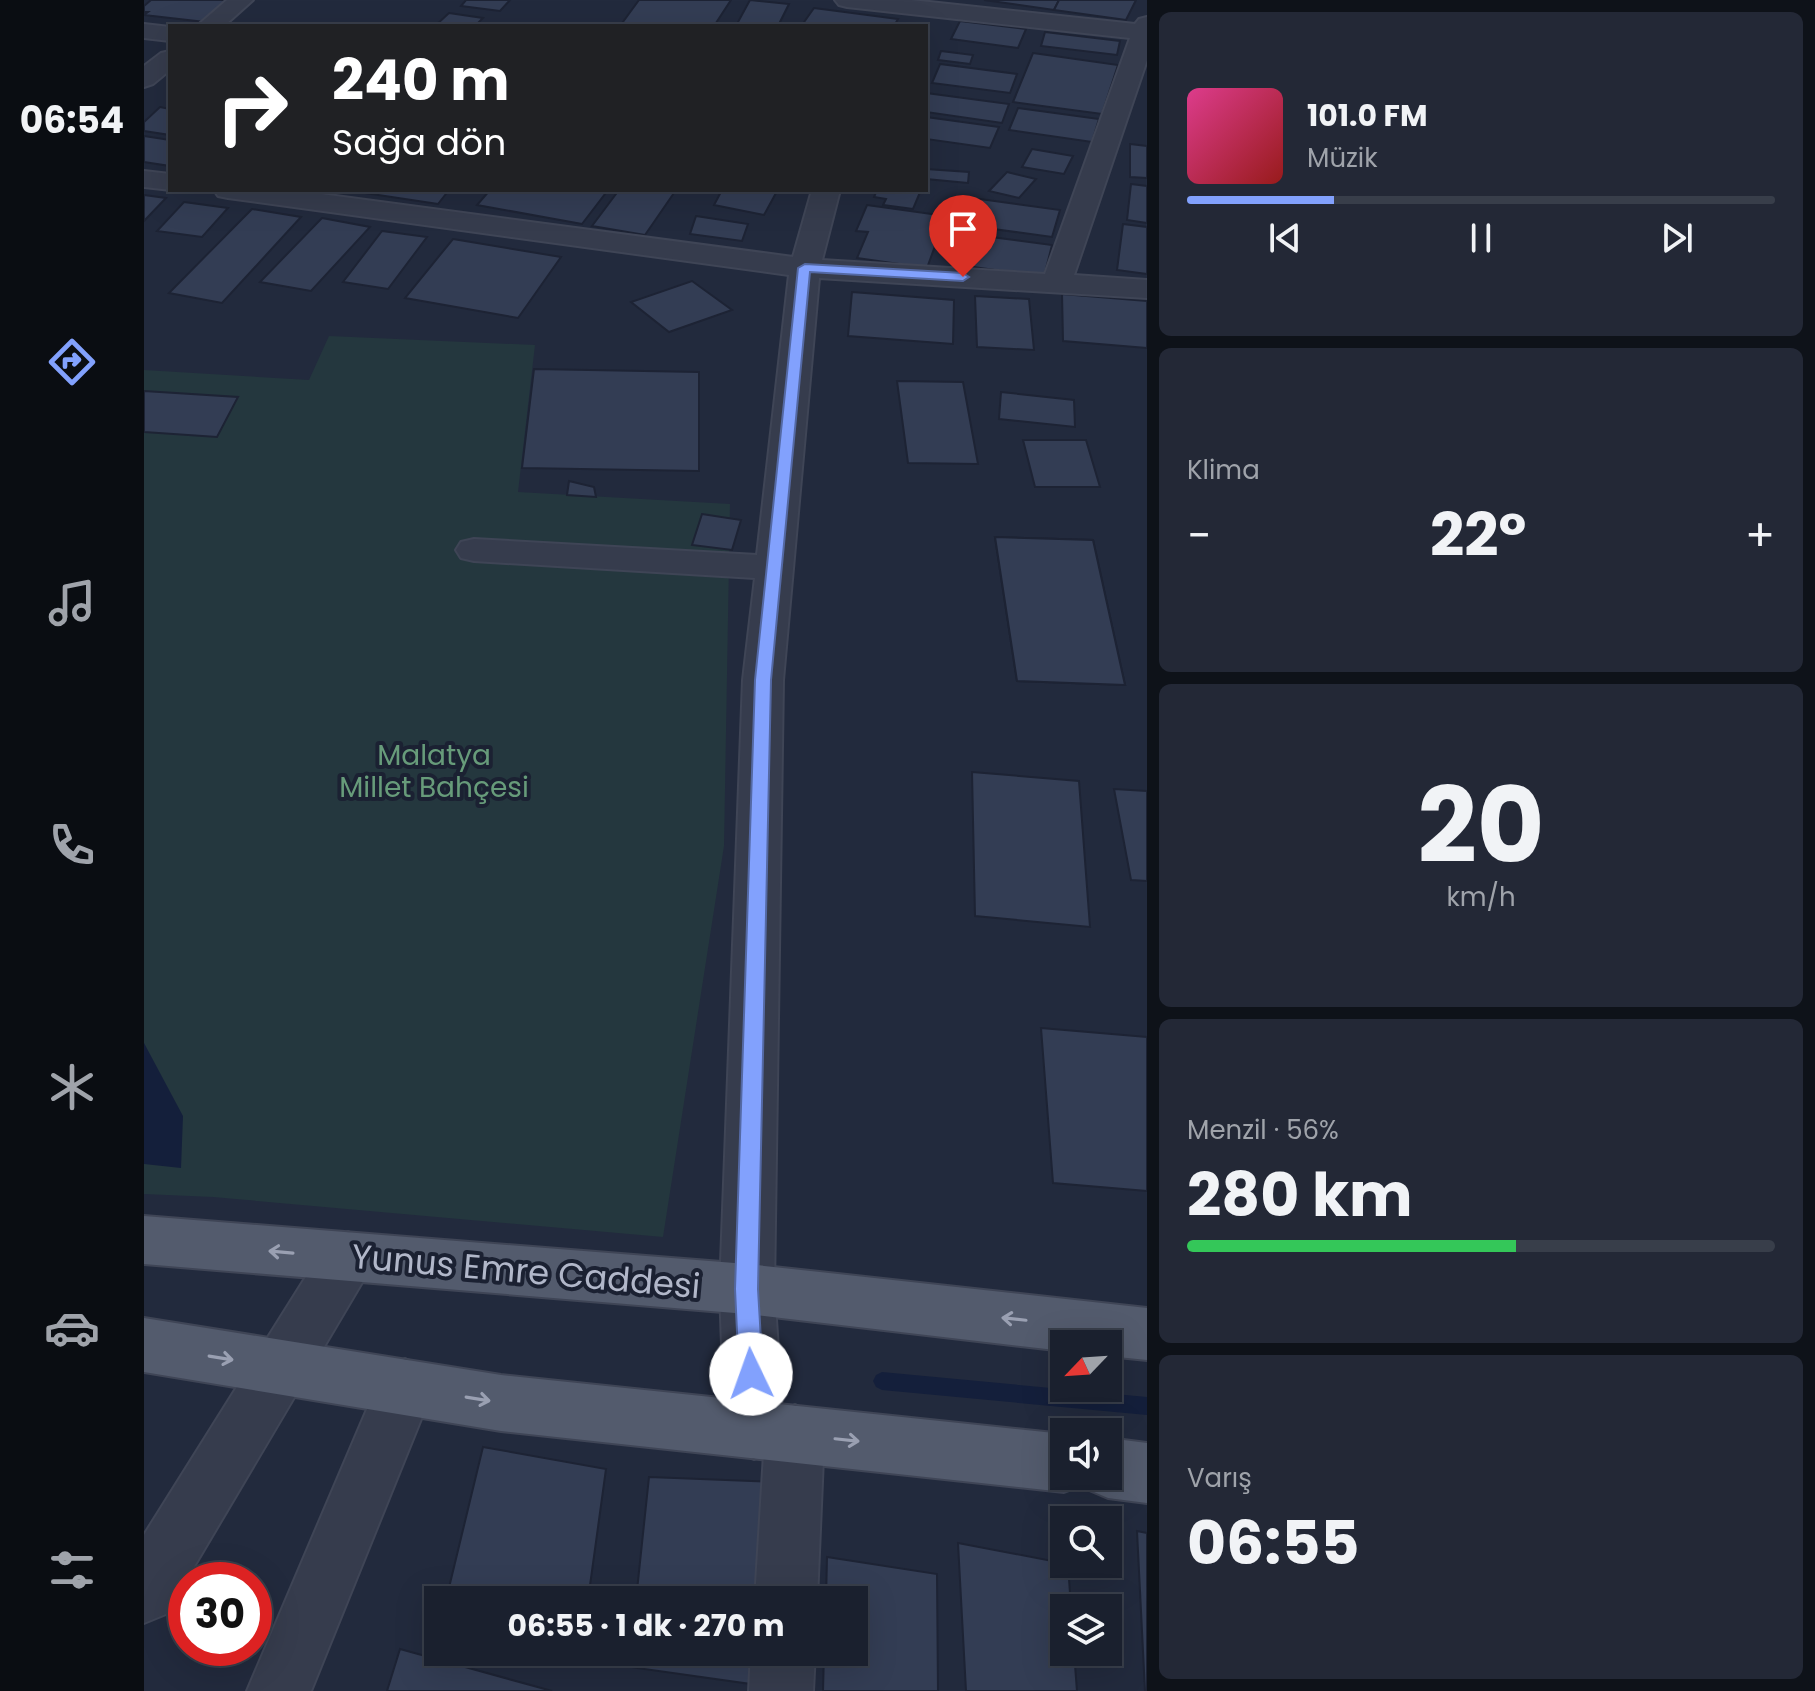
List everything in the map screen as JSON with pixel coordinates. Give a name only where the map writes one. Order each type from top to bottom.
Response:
[{"type":"main road","name":"Yunus Emre Caddesi","points":[[144,1240],[747,1289],[1147,1334]]},
{"type":"main road","points":[[144,1345],[501,1403],[1050,1461]]},
{"type":"main road","points":[[1122,1470],[1147,1473]]},
{"type":"street","points":[[211,24],[241,0]]},
{"type":"street","points":[[847,0],[922,12],[1146,30],[1057,282]]},
{"type":"street","points":[[144,31],[168,34]]},
{"type":"street","points":[[144,79],[168,60]]},
{"type":"street","points":[[144,179],[168,182]]},
{"type":"street","points":[[243,192],[805,268],[1147,289]]},
{"type":"street","points":[[785,1586],[775,1432],[747,1289],[763,680],[805,268],[825,192]]},
{"type":"street","points":[[474,550],[775,568]]},
{"type":"street","points":[[144,1592],[348,1257]]},
{"type":"street","points":[[279,1691],[405,1387]]},
{"type":"street","points":[[781,1691],[782,1666]]},
{"type":"green space","name":"Malatya Millet Bahçesi","points":[[329,336],[535,345],[518,492],[730,504],[724,846],[663,1237],[213,1197],[144,1194],[144,370],[309,380]]},
{"type":"water","points":[[144,1043],[183,1116],[181,1168],[144,1164]]},
{"type":"building","points":[[151,0],[229,0],[205,22],[144,15],[148,12],[144,12],[144,6]]},
{"type":"building","points":[[466,0],[510,0],[500,11],[461,6]]},
{"type":"building","points":[[639,0],[731,0],[715,24],[621,24]]},
{"type":"building","points":[[750,0],[789,4],[779,24],[737,24]]},
{"type":"building","points":[[984,0],[1059,0],[1054,10]]},
{"type":"building","points":[[1059,0],[1136,0],[1126,20],[1054,10]]},
{"type":"building","points":[[814,8],[898,19],[895,24],[803,24]]},
{"type":"building","points":[[449,13],[483,18],[477,24],[437,24]]},
{"type":"building","points":[[960,21],[1026,29],[1018,48],[951,39]]},
{"type":"building","points":[[1045,32],[1120,41],[1117,55],[1041,46]]},
{"type":"building","points":[[941,51],[973,55],[970,64],[938,60]]},
{"type":"building","points":[[1033,53],[1118,65],[1102,114],[1013,102]]},
{"type":"building","points":[[940,64],[1017,74],[1010,93],[932,83]]},
{"type":"building","points":[[928,93],[1009,104],[1002,123],[928,112]]},
{"type":"building","points":[[160,107],[168,109],[168,135],[144,131],[144,122]]},
{"type":"building","points":[[1018,108],[1099,119],[1092,142],[1009,130]]},
{"type":"building","points":[[928,117],[999,127],[990,148],[928,139]]},
{"type":"building","points":[[144,136],[168,140],[168,166],[144,162]]},
{"type":"building","points":[[1130,144],[1147,146],[1147,178],[1130,177]]},
{"type":"building","points":[[1032,149],[1073,156],[1064,174],[1022,167]]},
{"type":"building","points":[[928,169],[969,172],[968,183],[928,179]]},
{"type":"building","points":[[1007,172],[1036,179],[1019,198],[989,191]]},
{"type":"building","points":[[1131,184],[1147,186],[1147,223],[1127,220]]},
{"type":"building","points":[[358,192],[447,192],[438,204]]},
{"type":"building","points":[[488,192],[606,192],[582,224],[477,205]]},
{"type":"building","points":[[618,192],[675,192],[645,235],[592,226]]},
{"type":"building","points":[[721,192],[776,193],[764,215],[714,205]]},
{"type":"building","points":[[876,192],[920,192],[913,209],[883,205],[886,199],[874,197]]},
{"type":"building","points":[[144,195],[166,198],[144,221]]},
{"type":"building","points":[[980,199],[1060,210],[1052,237],[971,226]]},
{"type":"building","points":[[184,202],[228,208],[202,237],[157,231]]},
{"type":"building","points":[[867,205],[946,216],[927,268],[857,258],[868,232],[856,231]]},
{"type":"building","points":[[252,209],[301,217],[222,303],[169,293]]},
{"type":"building","points":[[696,216],[748,224],[742,241],[690,234]]},
{"type":"building","points":[[322,218],[370,227],[311,291],[260,282]]},
{"type":"building","points":[[1123,224],[1147,227],[1147,274],[1117,270]]},
{"type":"building","points":[[382,231],[427,237],[388,289],[343,282]]},
{"type":"building","points":[[968,234],[1052,245],[1044,277],[959,265]]},
{"type":"building","points":[[453,239],[561,257],[518,318],[405,298]]},
{"type":"building","points":[[692,281],[732,310],[669,332],[631,302]]},
{"type":"building","points":[[852,292],[954,300],[953,344],[848,336]]},
{"type":"building","points":[[1062,294],[1147,301],[1147,348],[1063,341]]},
{"type":"building","points":[[975,296],[1029,299],[1034,350],[977,347]]},
{"type":"building","points":[[534,369],[699,372],[699,471],[522,468]]},
{"type":"building","points":[[897,381],[963,382],[978,464],[908,463]]},
{"type":"building","points":[[144,391],[238,397],[217,437],[144,432]]},
{"type":"building","points":[[1001,392],[1074,400],[1075,427],[999,419]]},
{"type":"building","points":[[1023,440],[1086,440],[1100,487],[1035,487]]},
{"type":"building","points":[[569,481],[594,487],[596,497],[567,495]]},
{"type":"building","points":[[702,514],[741,520],[732,550],[692,545]]},
{"type":"building","points":[[995,537],[1093,540],[1125,685],[1017,681]]},
{"type":"building","points":[[995,537],[1093,540],[1125,685],[1017,681]]},
{"type":"building","points":[[972,772],[1079,781],[1090,927],[975,916]]},
{"type":"building","points":[[1114,789],[1147,791],[1147,881],[1131,880]]},
{"type":"building","points":[[1041,1028],[1147,1037],[1147,1191],[1053,1183]]},
{"type":"building","points":[[483,1447],[606,1469],[590,1586],[449,1586]]},
{"type":"building","points":[[649,1477],[775,1482],[766,1586],[637,1586]]},
{"type":"building","points":[[1137,1531],[1147,1533],[1147,1691],[1145,1691]]},
{"type":"building","points":[[958,1543],[1050,1561],[1050,1578],[1069,1578],[1070,1594],[1050,1594],[1050,1666],[1075,1666],[1077,1691],[966,1691]]},
{"type":"building","points":[[827,1557],[937,1574],[938,1691],[823,1691],[824,1666],[868,1666],[868,1586],[826,1586]]},
{"type":"building","points":[[400,1649],[424,1656],[424,1666],[462,1666],[552,1691],[387,1691]]},
{"type":"building","points":[[630,1666],[760,1666],[758,1685]]},
{"type":"waterway","points":[[882,1381],[1147,1406]]},
{"type":"route","points":[[751,1374],[747,1289],[763,680],[805,268],[963,277]]}]
